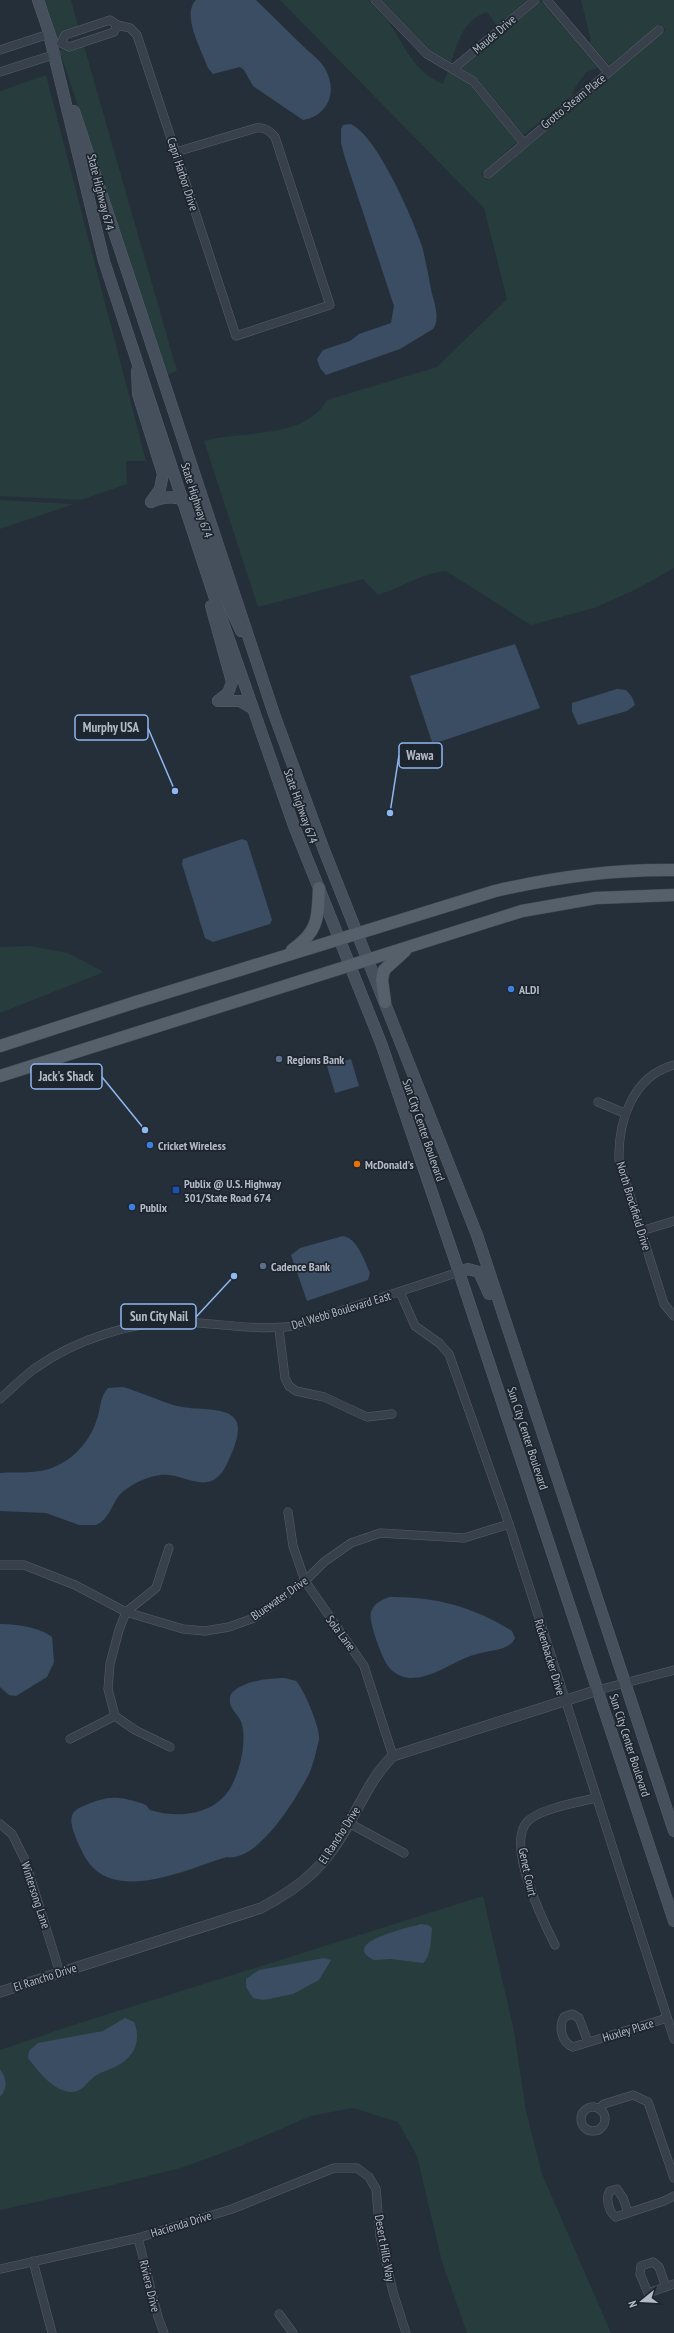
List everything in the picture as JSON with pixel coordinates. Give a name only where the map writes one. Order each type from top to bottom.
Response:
[{"type":"main road","name":"State Highway 674","points":[[38,0],[49,34],[56,49],[252,647],[292,763],[358,935]]},
{"type":"main road","name":"State Highway 674","points":[[56,49],[104,261],[252,708],[349,965]]},
{"type":"main road","points":[[136,355],[138,394],[163,474],[160,489],[151,502]]},
{"type":"main road","points":[[151,502],[165,497],[183,499],[192,505],[198,515],[236,624],[252,647]]},
{"type":"main road","points":[[151,502],[176,505],[188,516]]},
{"type":"main road","points":[[208,576],[208,598],[232,682],[228,693],[218,701],[240,701],[252,708]]},
{"type":"main road","points":[[0,1046],[470,899],[531,883],[593,872],[674,870]]},
{"type":"main road","points":[[283,957],[306,940],[313,931],[318,915],[319,888]]},
{"type":"main road","points":[[0,1076],[497,918],[561,903],[622,896],[674,895]]},
{"type":"main road","name":"Sun City Center Boulevard","points":[[358,935],[477,1235],[674,1832]]},
{"type":"main road","points":[[385,1002],[382,980],[384,970],[391,962],[416,944]]},
{"type":"main road","name":"Sun City Center Boulevard","points":[[349,965],[381,1044],[459,1272],[674,1921]]},
{"type":"main road","points":[[459,1272],[468,1269],[479,1272],[487,1286],[519,1382],[535,1408]]},
{"type":"street","points":[[375,0],[427,54],[473,81],[523,142]]},
{"type":"street","name":"Maude Drive","points":[[453,69],[535,0]]},
{"type":"street","points":[[547,0],[608,72]]},
{"type":"street","name":"Capri Harbor Drive","points":[[56,49],[68,34],[110,20],[117,25],[130,28],[138,35],[176,152],[236,336],[330,305],[278,144],[271,132],[262,128],[256,128],[176,152]]},
{"type":"street","points":[[0,72],[56,49],[72,46],[114,32],[117,25]]},
{"type":"street","name":"Grotto Steam Place","points":[[488,174],[523,142],[659,30]]},
{"type":"street","points":[[0,50],[49,34]]},
{"type":"street","name":"North Brockfield Drive","points":[[674,1065],[649,1078],[635,1094],[624,1113],[618,1137],[619,1160],[641,1231],[664,1304],[674,1316]]},
{"type":"street","points":[[598,1102],[624,1113]]},
{"type":"street","points":[[641,1231],[674,1220]]},
{"type":"street","name":"Del Webb Boulevard East","points":[[0,1399],[35,1369],[72,1348],[105,1334],[146,1325],[184,1322],[279,1328],[295,1326],[459,1272]]},
{"type":"street","name":"Rickenbacker Drive","points":[[400,1292],[415,1326],[439,1343],[449,1354],[509,1524],[564,1700],[674,2039]]},
{"type":"street","points":[[279,1328],[285,1378],[289,1386],[296,1391],[324,1397],[367,1417],[392,1414]]},
{"type":"street","name":"Sola Lane","points":[[288,1512],[293,1546],[304,1581],[364,1666],[392,1756]]},
{"type":"street","name":"Bluewater Drive","points":[[0,1565],[24,1565],[75,1585],[126,1612],[183,1629],[211,1630],[229,1627],[254,1618],[304,1581],[324,1562],[351,1543],[380,1533],[464,1538],[509,1524]]},
{"type":"street","points":[[169,1548],[156,1588],[126,1612],[119,1630],[110,1664],[108,1689],[115,1716],[135,1730],[170,1747]]},
{"type":"street","points":[[598,1690],[626,1684],[674,1670]]},
{"type":"street","name":"El Rancho Drive","points":[[0,1992],[261,1908],[287,1894],[308,1879],[327,1858],[380,1768],[392,1756],[598,1690]]},
{"type":"street","points":[[70,1738],[115,1716]]},
{"type":"street","name":"Genet Court","points":[[554,1945],[535,1905],[526,1875],[521,1836],[527,1822],[539,1814],[596,1798]]},
{"type":"street","points":[[349,1823],[404,1853]]},
{"type":"street","name":"Wintersong Lane","points":[[0,1824],[12,1834],[25,1860],[60,1973]]},
{"type":"street","name":"Huxley Place","points":[[588,2042],[667,2018]]},
{"type":"street","points":[[599,2109],[604,2104],[627,2096],[643,2098],[651,2107],[674,2178]]},
{"type":"street","points":[[666,2153],[674,2150]]},
{"type":"street","name":"Hacienda Drive","points":[[0,2269],[138,2238],[232,2209],[334,2168],[358,2168]]},
{"type":"street","name":"Desert Hills Way","points":[[358,2168],[369,2177],[376,2188],[380,2236],[393,2292],[406,2333]]},
{"type":"street","points":[[628,2212],[674,2196]]},
{"type":"street","name":"Riviera Drive","points":[[138,2238],[158,2317],[164,2333]]},
{"type":"street","points":[[33,2261],[52,2333]]},
{"type":"street","points":[[279,2314],[293,2333]]},
{"type":"green space","points":[[43,0],[71,0],[78,26],[64,31],[57,40]]},
{"type":"green space","points":[[280,0],[368,0],[387,20],[410,57],[424,73],[443,84],[448,71],[469,84],[517,142],[481,174],[487,180],[666,30],[660,24],[609,65],[589,42],[591,41],[581,0],[674,0],[674,568],[637,589],[594,608],[531,625],[446,571],[428,575],[378,595],[363,579],[258,607],[204,441],[288,428],[303,422],[317,413],[327,400],[437,367],[507,299],[484,208]]},
{"type":"green space","points":[[382,0],[527,0],[497,26],[487,12],[472,20],[463,32],[451,62],[430,50]]},
{"type":"green space","points":[[541,1],[598,68],[587,71],[574,89],[573,95],[524,135],[477,78],[461,68]]},
{"type":"green space","points":[[84,46],[177,371],[167,375],[59,49],[71,51]]},
{"type":"green space","points":[[46,75],[146,461],[126,461],[127,484],[81,500],[0,496],[0,91]]},
{"type":"green space","points":[[0,500],[74,504],[0,529]]},
{"type":"green space","points":[[29,946],[68,953],[104,972],[0,1013],[0,947]]},
{"type":"green space","points":[[483,1896],[514,2031],[526,2111],[542,2174],[611,2333],[467,2333],[442,2262],[417,2156],[398,2122],[353,2108],[311,2116],[241,2146],[184,2167],[104,2187],[0,2210],[0,2050],[64,2028]]},
{"type":"water","points":[[196,0],[256,0],[324,67],[328,75],[331,92],[329,100],[320,113],[303,120],[253,86],[244,70],[240,67],[213,74],[208,68],[194,33],[191,15],[192,7]]},
{"type":"water","points":[[350,124],[360,131],[371,143],[382,159],[411,217],[422,246],[437,317],[433,329],[400,349],[326,375],[320,368],[317,359],[323,350],[350,341],[359,334],[391,323],[394,306],[341,143],[341,129],[343,125]]},
{"type":"water","points":[[515,644],[540,708],[442,741],[432,742],[410,676]]},
{"type":"water","points":[[617,689],[626,690],[632,697],[635,705],[627,711],[578,725],[572,711],[572,703]]},
{"type":"water","points":[[242,839],[247,841],[272,920],[270,924],[213,942],[205,938],[182,864],[183,859]]},
{"type":"water","points":[[351,1059],[359,1086],[335,1093],[327,1066]]},
{"type":"water","points":[[343,1236],[353,1241],[363,1256],[370,1273],[368,1280],[307,1301],[291,1255],[300,1248]]},
{"type":"water","points":[[123,1387],[177,1406],[224,1412],[232,1416],[237,1423],[238,1434],[233,1450],[219,1476],[206,1482],[195,1482],[166,1475],[154,1476],[143,1480],[122,1492],[104,1520],[96,1525],[79,1525],[46,1513],[0,1511],[0,1473],[42,1471],[52,1468],[71,1457],[79,1450],[92,1432],[98,1418],[105,1392],[108,1388]]},
{"type":"water","points":[[389,1597],[406,1597],[438,1601],[468,1609],[483,1615],[512,1631],[515,1638],[504,1648],[468,1657],[427,1676],[418,1678],[403,1677],[392,1671],[385,1662],[376,1639],[372,1623],[371,1612],[374,1606],[378,1602]]},
{"type":"water","points":[[0,1624],[20,1625],[34,1628],[52,1637],[54,1662],[47,1677],[16,1696],[9,1695],[0,1687]]},
{"type":"water","points":[[285,1678],[296,1681],[303,1692],[315,1719],[319,1740],[312,1766],[303,1785],[286,1813],[263,1840],[251,1850],[239,1856],[227,1857],[189,1870],[147,1880],[127,1881],[108,1877],[93,1867],[81,1849],[74,1832],[71,1819],[76,1810],[98,1801],[114,1798],[138,1802],[147,1806],[150,1810],[160,1813],[181,1814],[202,1811],[220,1801],[231,1786],[242,1756],[242,1725],[230,1705],[231,1694],[248,1683]]},
{"type":"water","points":[[421,1924],[428,1925],[432,1928],[428,1956],[423,1963],[391,1959],[374,1960],[365,1953],[365,1947],[371,1941],[381,1936]]},
{"type":"water","points":[[324,1958],[331,1960],[319,1980],[293,1994],[264,2000],[253,1998],[246,1987],[246,1979],[259,1970]]},
{"type":"water","points":[[125,2018],[134,2022],[137,2036],[135,2048],[122,2063],[95,2076],[78,2091],[70,2092],[57,2088],[36,2069],[28,2058],[29,2051],[38,2043],[103,2031]]},
{"type":"water","points":[[0,2069],[6,2083],[3,2094],[0,2097]]},
{"type":"place","name":"Murphy USA","points":[[175,791]]},
{"type":"place","name":"Wawa","points":[[390,813]]},
{"type":"place","name":"ALDI","points":[[511,989]]},
{"type":"place","name":"Regions Bank","points":[[279,1059]]},
{"type":"place","name":"Jack's Shack","points":[[145,1130]]},
{"type":"place","name":"Cricket Wireless","points":[[150,1145]]},
{"type":"place","name":"McDonald's","points":[[357,1164]]},
{"type":"place","name":"Publix @ U.S. Highway 301/State Road 674","points":[[176,1190]]},
{"type":"place","name":"Publix","points":[[132,1207]]},
{"type":"place","name":"Cadence Bank","points":[[263,1266]]},
{"type":"place","name":"Sun City Nail","points":[[234,1276]]}]
